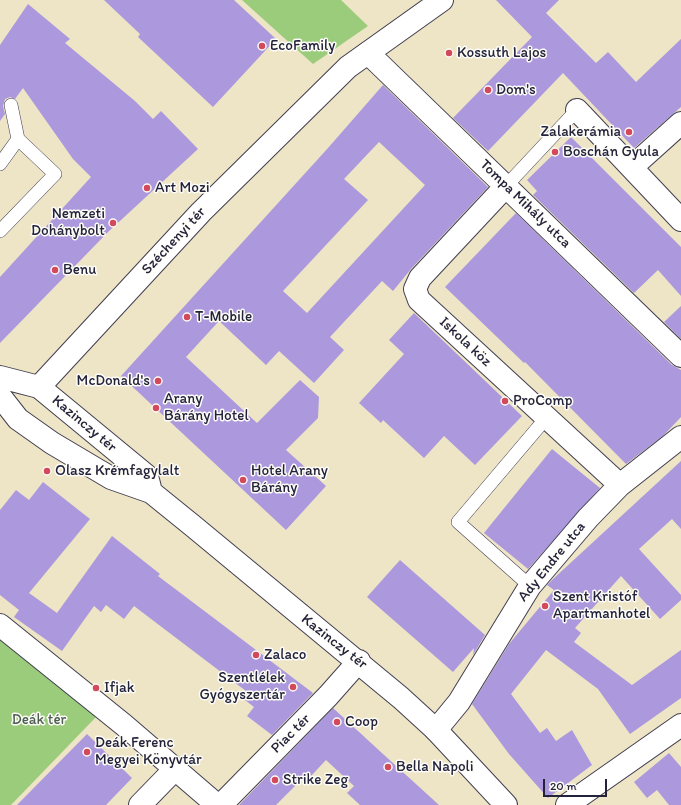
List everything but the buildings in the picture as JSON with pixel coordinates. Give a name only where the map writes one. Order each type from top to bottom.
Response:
[{"type":"street","name":"Széchenyi tér","points":[[39,387],[201,212],[348,67],[442,0]]},
{"type":"street","name":"Tompa Mihály utca","points":[[368,53],[681,356]]},
{"type":"street","points":[[577,110],[681,220]]},
{"type":"street","points":[[632,167],[681,123]]},
{"type":"street","name":"Iskola köz","points":[[506,186],[420,278],[415,290],[419,300],[620,485]]},
{"type":"street","name":"Kazinczy tér","points":[[0,377],[39,387],[147,476],[151,492]]},
{"type":"street","name":"Kazinczy tér","points":[[0,396],[18,418],[52,443],[111,478],[151,492],[297,613],[359,661],[436,730],[506,805]]},
{"type":"street","name":"Ady Endre utca","points":[[436,730],[459,702],[530,586],[588,518],[620,485],[681,437]]},
{"type":"street","points":[[0,625],[124,725],[217,805]]},
{"type":"street","name":"Piac tér","points":[[221,805],[328,696],[359,661]]},
{"type":"street","points":[[568,805],[678,732]]},
{"type":"street","points":[[140,805],[175,769]]},
{"type":"lane","points":[[0,231],[55,174],[18,139],[11,105]]},
{"type":"lane","points":[[506,186],[577,110]]},
{"type":"lane","points":[[0,164],[18,139]]},
{"type":"lane","points":[[530,586],[458,522],[546,417]]},
{"type":"green space","points":[[242,0],[341,0],[368,26],[313,64]]},
{"type":"green space","name":"Deák tér","points":[[0,639],[97,716],[11,805],[0,805]]},
{"type":"place","name":"EcoFamily","points":[[262,46]]},
{"type":"place","name":"Kossuth Lajos","points":[[449,53]]},
{"type":"place","name":"Dom's","points":[[488,90]]},
{"type":"place","name":"Zalakerámia","points":[[629,132]]},
{"type":"place","name":"Boschán Gyula","points":[[555,152]]},
{"type":"place","name":"Art Mozi","points":[[147,188]]},
{"type":"place","name":"Nemzeti Dohánybolt","points":[[113,223]]},
{"type":"place","name":"Benu","points":[[55,270]]},
{"type":"place","name":"T-Mobile","points":[[187,317]]},
{"type":"place","name":"McDonald's","points":[[158,381]]},
{"type":"place","name":"ProComp","points":[[505,401]]},
{"type":"place","name":"Arany Bárány Hotel","points":[[156,408]]},
{"type":"place","name":"Olasz Krémfagylalt","points":[[47,471]]},
{"type":"place","name":"Hotel Arany Bárány","points":[[243,480]]},
{"type":"place","name":"Szent Kristóf Apartmanhotel","points":[[545,606]]},
{"type":"place","name":"Zalaco","points":[[256,655]]},
{"type":"place","name":"Szentlélek Gyógyszertár","points":[[293,687]]},
{"type":"place","name":"Ifjak","points":[[96,688]]},
{"type":"place","name":"Coop","points":[[337,722]]},
{"type":"place","name":"Deák Ferenc Megyei Könyvtár","points":[[87,752]]},
{"type":"place","name":"Bella Napoli","points":[[388,767]]},
{"type":"place","name":"Strike Zeg","points":[[275,780]]}]
